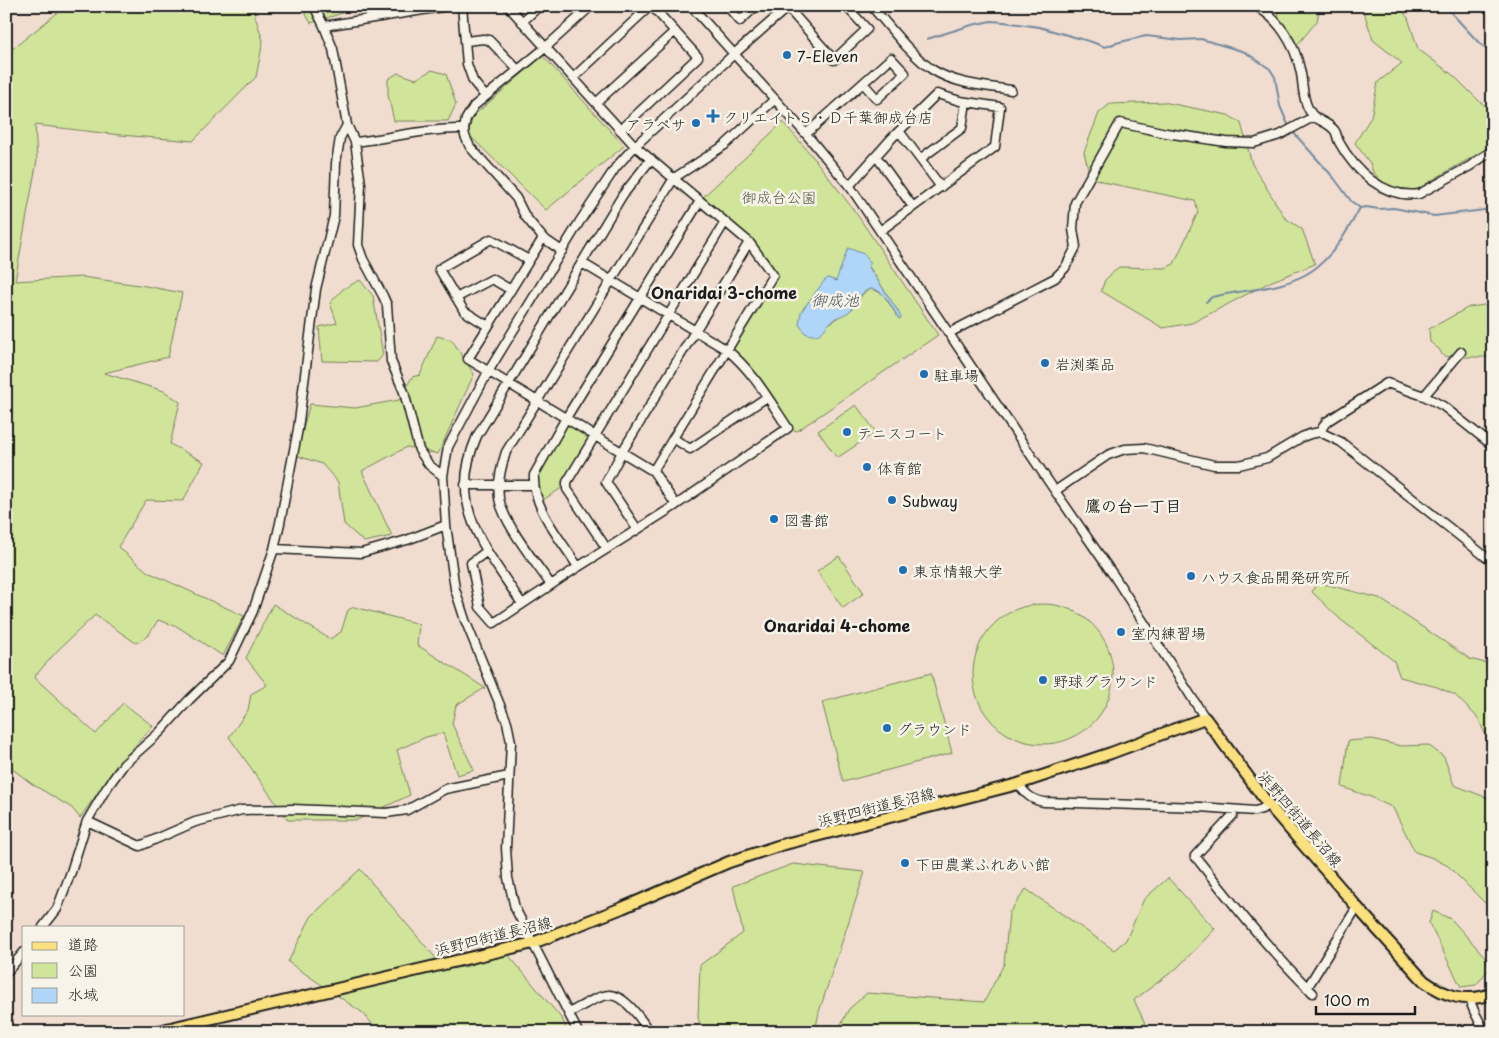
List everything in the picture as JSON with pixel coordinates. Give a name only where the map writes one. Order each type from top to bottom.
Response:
[{"type":"main road","name":"浜野四街道長沼線","points":[[154,1032],[533,943],[622,908],[729,862],[782,845],[1018,784],[1111,753],[1205,718],[1268,804],[1424,980],[1456,998],[1469,999],[1493,994]]},
{"type":"street","points":[[314,6],[324,26],[332,49],[347,125],[354,142],[361,184],[358,245],[363,259],[384,296],[387,305],[391,362],[404,392],[419,450],[429,465],[443,476]]},
{"type":"street","points":[[324,26],[448,6]]},
{"type":"street","points":[[462,6],[470,73],[473,81],[485,96]]},
{"type":"street","points":[[508,6],[635,146],[750,242],[773,275],[653,471]]},
{"type":"street","points":[[522,22],[539,6]]},
{"type":"street","points":[[562,251],[543,238],[525,216],[516,198],[470,147],[464,129],[469,112],[485,96],[545,48],[591,6]]},
{"type":"street","points":[[573,78],[651,6],[675,31],[698,57],[620,130]]},
{"type":"street","points":[[691,6],[850,186],[1114,576],[1205,718]]},
{"type":"street","points":[[727,6],[740,21],[756,6]]},
{"type":"street","points":[[578,1032],[515,908],[508,878],[506,848],[511,742],[507,722],[465,620],[455,589],[446,525],[443,476],[448,447],[488,372],[598,192],[616,167],[635,146],[734,54],[788,7],[834,60],[867,29],[846,6]]},
{"type":"street","points":[[871,6],[920,60],[932,70],[955,79],[1011,90]]},
{"type":"street","points":[[1255,6],[1272,17],[1294,49],[1301,70],[1306,103],[1313,117],[1335,132],[1339,141],[1370,181],[1394,193],[1411,195],[1427,191],[1493,150]]},
{"type":"street","points":[[596,103],[675,31]]},
{"type":"street","points":[[466,41],[489,40],[518,70]]},
{"type":"street","points":[[806,134],[862,83],[890,58],[905,72],[877,99],[862,83]]},
{"type":"street","points":[[850,186],[899,131],[937,94],[966,102],[1000,108],[995,147],[880,231]]},
{"type":"street","points":[[551,584],[507,519],[499,499],[501,466],[506,452],[674,178],[725,145],[775,99]]},
{"type":"street","points":[[920,159],[962,128],[966,102]]},
{"type":"street","points":[[949,333],[1055,278],[1065,268],[1076,247],[1073,229],[1075,202],[1120,123],[1166,133],[1226,142],[1254,143],[1280,135],[1313,117]]},
{"type":"street","points":[[44,926],[57,909],[72,872],[87,821],[124,764],[160,732],[189,700],[229,661],[253,611],[274,549],[298,429],[316,289],[334,216],[336,163],[340,138],[347,125]]},
{"type":"street","points":[[354,142],[428,130],[464,129]]},
{"type":"street","points":[[899,131],[940,187]]},
{"type":"street","points":[[876,156],[913,207]]},
{"type":"street","points":[[522,604],[487,551],[476,532],[468,511],[465,485],[470,452],[477,436],[622,196],[651,160]]},
{"type":"street","points":[[578,566],[539,505],[533,485],[534,475],[566,418],[700,201]]},
{"type":"street","points":[[607,549],[566,486],[725,222]]},
{"type":"street","points":[[543,238],[468,359],[653,471],[676,505]]},
{"type":"street","points":[[488,326],[464,311],[439,269],[491,239],[529,260]]},
{"type":"street","points":[[637,530],[606,482],[622,452],[750,242]]},
{"type":"street","points":[[487,551],[471,563],[480,607],[494,623],[578,566],[676,505],[788,428],[740,361],[727,350],[582,262]]},
{"type":"street","points":[[456,298],[492,279],[511,290]]},
{"type":"street","points":[[1424,396],[1460,352]]},
{"type":"street","points":[[1320,432],[1326,422],[1387,383],[1424,396],[1442,406],[1493,446]]},
{"type":"street","points":[[673,438],[690,449],[767,397]]},
{"type":"street","points":[[1055,491],[1108,455],[1125,449],[1144,448],[1214,465],[1239,466],[1266,458],[1302,437],[1320,432],[1341,442],[1486,557]]},
{"type":"street","points":[[465,485],[533,485]]},
{"type":"street","points":[[274,549],[361,553],[407,540],[446,525]]},
{"type":"street","points":[[87,821],[140,846],[195,822],[242,810],[293,809],[386,813],[407,810],[445,789],[509,776]]},
{"type":"street","points":[[1018,784],[1028,797],[1044,802],[1255,811],[1262,809],[1268,804]]},
{"type":"street","points":[[1233,810],[1233,815],[1195,856],[1240,913],[1310,991],[1357,906]]},
{"type":"street","points":[[6,973],[22,954]]},
{"type":"street","points":[[569,1013],[602,997],[615,996],[633,1009],[649,1032]]},
{"type":"street","points":[[1469,999],[1485,1032]]},
{"type":"green space","points":[[66,6],[254,6],[255,16],[263,41],[256,77],[193,141],[35,125],[37,160],[15,281],[82,277],[182,293],[168,357],[104,373],[164,391],[180,402],[170,444],[204,462],[183,501],[146,500],[118,547],[148,572],[244,616],[223,656],[178,627],[158,620],[148,636],[136,643],[95,615],[58,650],[34,677],[96,734],[123,703],[153,726],[115,768],[80,818],[72,808],[32,784],[6,764],[6,54]]},
{"type":"green space","points":[[301,6],[361,6],[361,7],[311,23]]},
{"type":"green space","points":[[1279,6],[1320,6],[1317,21],[1294,49],[1278,24]]},
{"type":"green space","points":[[1362,6],[1399,6],[1408,18],[1418,49],[1454,76],[1493,112],[1493,145],[1427,183],[1407,200],[1394,195],[1373,172],[1370,163],[1355,143],[1371,117],[1378,82],[1402,63],[1373,40]]},
{"type":"green space","points":[[543,56],[624,146],[546,210],[468,134],[473,116]]},
{"type":"green space","points":[[432,70],[446,74],[456,104],[448,121],[394,121],[388,95],[388,79],[398,73],[416,79]]},
{"type":"green space","points":[[1163,102],[1228,115],[1241,123],[1252,164],[1285,218],[1302,229],[1315,264],[1270,282],[1192,323],[1163,328],[1101,291],[1105,280],[1119,267],[1165,268],[1174,264],[1198,212],[1195,201],[1108,183],[1090,177],[1084,152],[1099,113],[1110,104]]},
{"type":"green space","name":"御成台公園","points":[[783,122],[813,157],[856,213],[938,335],[797,431],[791,429],[733,352],[733,347],[777,276],[754,241],[702,198]],"holes":[[[868,265],[898,311],[899,319],[883,294],[872,289],[865,292],[852,309],[831,323],[802,310],[828,278],[836,281]]]},
{"type":"green space","points":[[360,280],[373,296],[383,355],[377,362],[322,361],[319,327],[337,323],[330,303],[343,289]]},
{"type":"green space","points":[[1493,304],[1493,357],[1443,356],[1439,349],[1430,342],[1429,329],[1469,307]]},
{"type":"green space","points":[[437,336],[452,340],[474,374],[438,454],[407,447],[362,471],[392,536],[364,542],[344,524],[338,482],[322,464],[295,455],[310,404],[355,408],[399,400],[412,377],[420,375]]},
{"type":"green space","name":"テニスコート","points":[[856,405],[876,432],[837,458],[818,431]]},
{"type":"green space","points":[[569,425],[589,437],[590,441],[563,487],[540,502],[536,476],[564,426]]},
{"type":"green space","points":[[839,556],[864,593],[843,608],[817,571]]},
{"type":"green space","points":[[1317,582],[1379,598],[1470,659],[1493,665],[1493,748],[1478,718],[1455,695],[1437,687],[1400,677],[1394,661],[1340,619],[1312,592]]},
{"type":"green space","points":[[273,604],[330,639],[341,632],[348,610],[354,607],[419,624],[417,645],[485,688],[456,705],[452,724],[474,770],[457,775],[443,733],[426,737],[397,750],[410,795],[357,820],[288,820],[229,737],[248,710],[251,694],[267,685],[246,658]]},
{"type":"green space","name":"野球グラウンド","points":[[1043,604],[1070,609],[1092,625],[1108,647],[1113,674],[1108,701],[1092,723],[1070,739],[1043,744],[1016,739],[994,723],[978,701],[973,674],[978,647],[994,625],[1016,609]]},
{"type":"green space","name":"グラウンド","points":[[931,673],[952,753],[843,782],[822,702]]},
{"type":"green space","points":[[1372,739],[1401,746],[1428,745],[1444,757],[1454,785],[1493,800],[1493,911],[1448,866],[1433,858],[1415,852],[1393,808],[1371,797],[1342,787],[1348,741]]},
{"type":"green space","points":[[793,864],[865,872],[819,1012],[815,1032],[704,1032],[698,1018],[700,965],[743,933],[733,886]]},
{"type":"green space","points":[[360,869],[445,969],[465,967],[506,952],[562,1019],[568,1032],[379,1032],[363,1013],[288,962],[311,917]]},
{"type":"green space","points":[[1168,878],[1215,929],[1177,968],[1134,1000],[1149,1032],[837,1032],[849,1009],[867,993],[984,1002],[1004,964],[1009,913],[1026,889],[1114,950],[1126,940],[1144,899]]},
{"type":"green space","points":[[1433,911],[1451,919],[1486,958],[1489,969],[1476,985],[1461,987],[1429,923]]},
{"type":"water","name":"御成池","points":[[848,248],[864,254],[871,263],[868,266],[901,318],[899,319],[884,295],[873,289],[867,290],[861,295],[851,310],[836,318],[820,333],[811,335],[805,333],[799,324],[801,312],[824,281],[828,278],[836,281]]},
{"type":"waterway","points":[[1445,6],[1480,44],[1493,53]]},
{"type":"waterway","points":[[927,39],[991,21],[1039,27],[1105,47],[1146,36],[1181,40],[1201,39],[1245,52],[1270,69],[1275,77],[1280,106],[1289,127]]},
{"type":"waterway","points":[[1292,131],[1334,178],[1351,201],[1360,208]]},
{"type":"waterway","points":[[1206,302],[1212,297],[1264,288],[1302,277],[1321,264],[1334,250],[1360,208],[1394,208],[1434,216],[1493,209]]},
{"type":"place","name":"7-Eleven","points":[[787,55]]},
{"type":"place","name":"クリエイトＳ・Ｄ千葉御成台店","points":[[713,116]]},
{"type":"place","name":"アラペサ","points":[[696,123]]},
{"type":"place","name":"岩渕薬品","points":[[1045,363]]},
{"type":"place","name":"駐車場","points":[[924,374]]},
{"type":"place","name":"テニスコート","points":[[847,432]]},
{"type":"place","name":"体育館","points":[[867,467]]},
{"type":"place","name":"Subway","points":[[892,500]]},
{"type":"place","name":"図書館","points":[[774,519]]},
{"type":"place","name":"東京情報大学","points":[[903,570]]},
{"type":"place","name":"ハウス食品開発研究所","points":[[1191,576]]},
{"type":"place","name":"室内練習場","points":[[1121,632]]},
{"type":"place","name":"野球グラウンド","points":[[1043,680]]},
{"type":"place","name":"グラウンド","points":[[887,728]]},
{"type":"place","name":"下田農業ふれあい館","points":[[905,863]]},
{"type":"district","name":"Onaridai 3-chome","points":[[724,292]]},
{"type":"district","name":"鷹の台一丁目","points":[[1133,505]]},
{"type":"district","name":"Onaridai 4-chome","points":[[837,625]]}]
